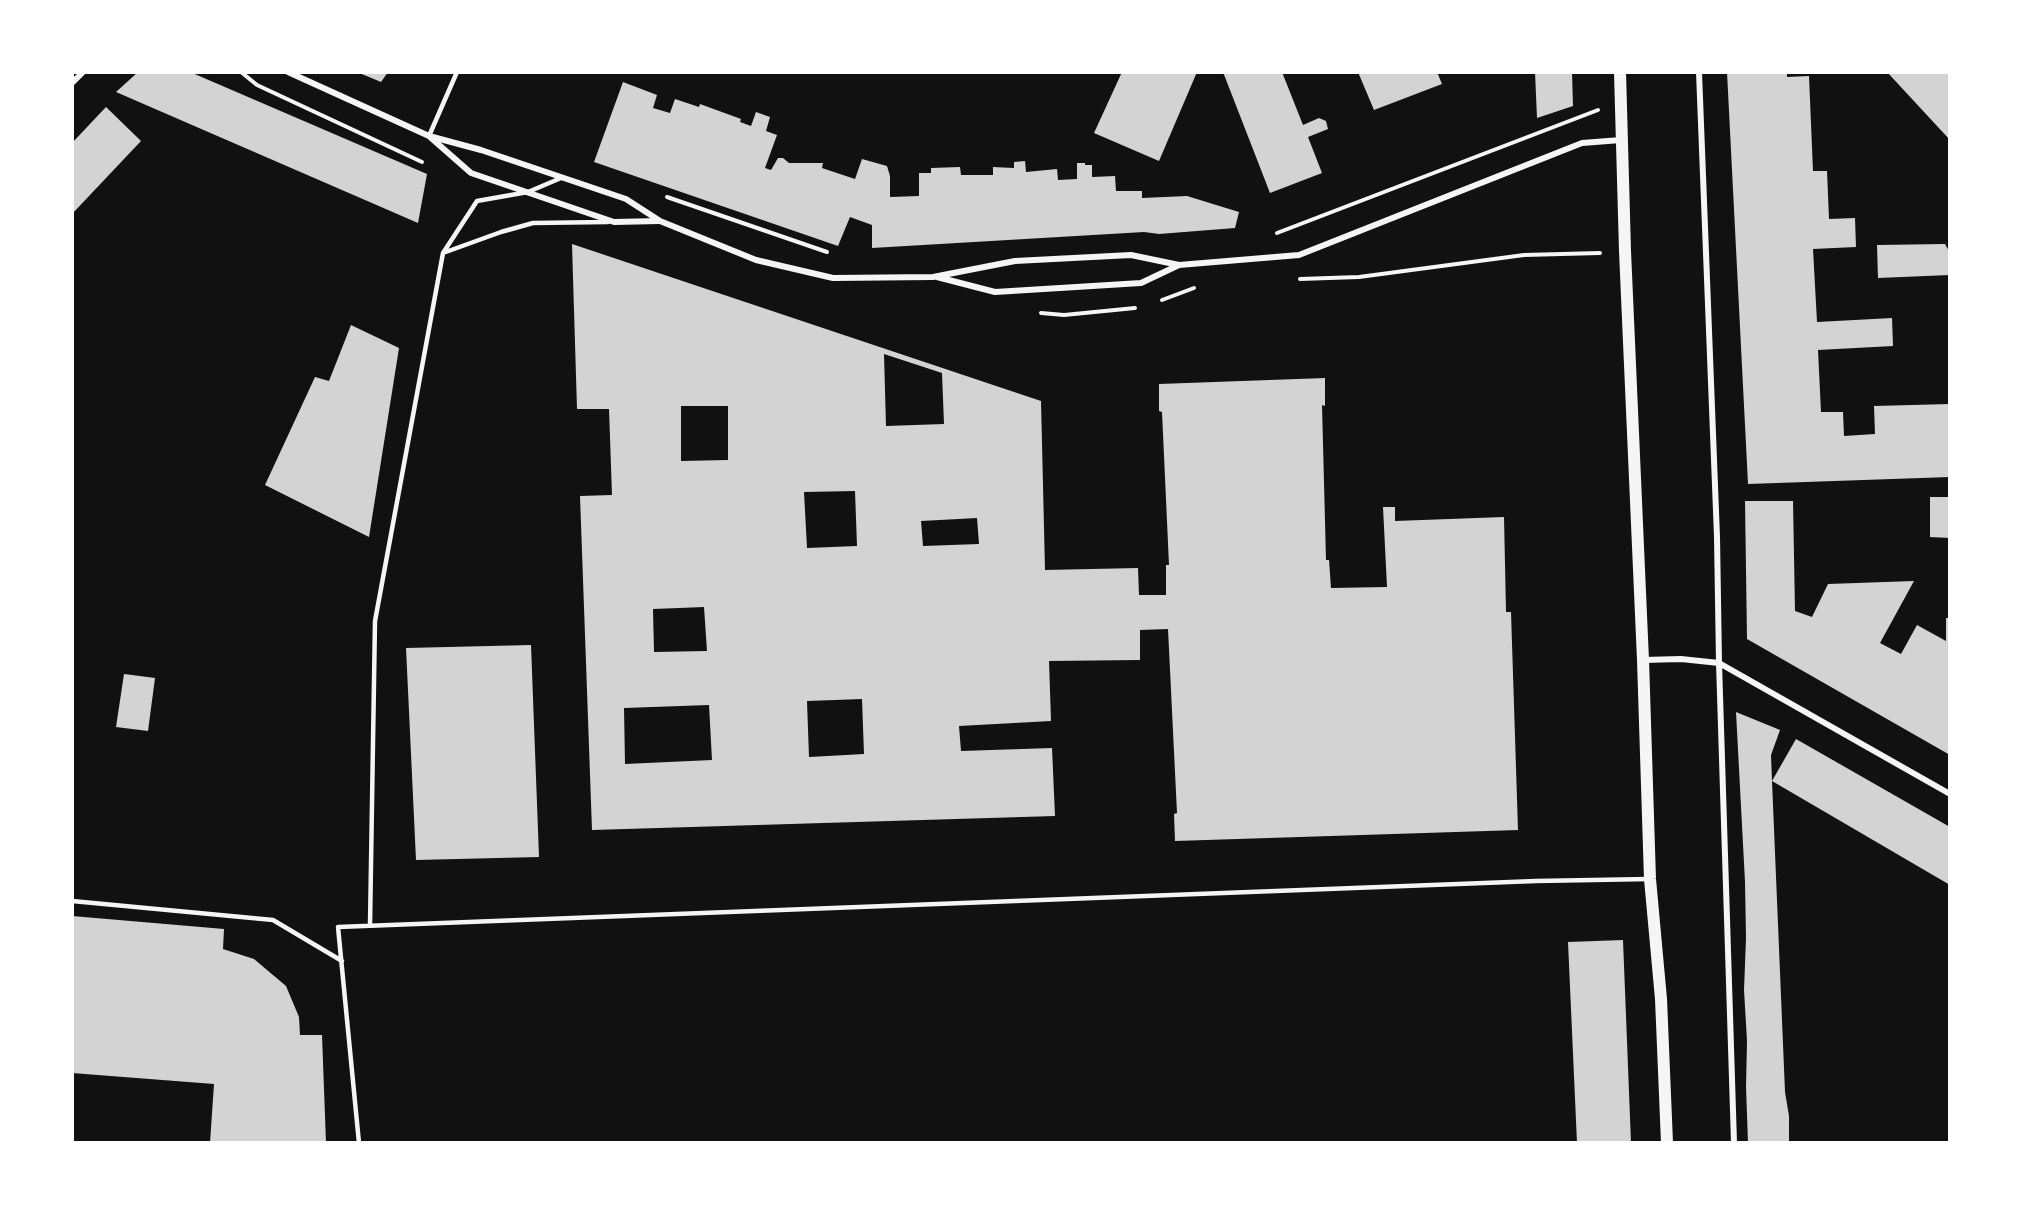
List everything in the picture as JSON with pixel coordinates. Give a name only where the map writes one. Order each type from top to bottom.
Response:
[{"type":"main road","points":[[1620,72],[1650,879],[1660,999],[1667,1143]]},
{"type":"street","points":[[72,83],[82,72]]},
{"type":"street","points":[[288,72],[429,136],[481,150],[626,199],[660,221],[756,260],[833,278],[933,276],[1015,261],[1131,255],[1179,265],[1299,255],[1582,143],[1621,140]]},
{"type":"street","points":[[1699,72],[1717,537],[1734,1143]]},
{"type":"street","points":[[429,136],[471,173],[614,222],[660,221]]},
{"type":"street","points":[[933,276],[995,292],[1141,282],[1179,265]]},
{"type":"street","points":[[1643,660],[1681,658],[1719,663],[1950,794]]},
{"type":"lane","points":[[429,136],[457,72]]},
{"type":"lane","points":[[369,925],[375,621],[443,253],[477,201],[528,192],[561,178]]},
{"type":"lane","points":[[443,253],[533,223],[614,222]]},
{"type":"lane","points":[[359,1143],[338,927],[1536,881],[1650,879]]},
{"type":"lane","points":[[72,901],[273,920],[342,961]]},
{"type":"path","points":[[241,72],[257,85],[420,160],[430,167]]},
{"type":"path","points":[[1272,236],[1598,110]]},
{"type":"path","points":[[661,195],[836,255]]},
{"type":"path","points":[[1289,280],[1359,277],[1524,255],[1625,251]]},
{"type":"path","points":[[1154,303],[1196,287]]},
{"type":"path","points":[[1030,312],[1064,315],[1143,307]]},
{"type":"building","points":[[138,72],[190,72],[427,174],[418,223],[116,92]]},
{"type":"building","points":[[357,72],[388,72],[381,82]]},
{"type":"building","points":[[1122,72],[1197,72],[1159,161],[1094,133]]},
{"type":"building","points":[[1223,72],[1282,72],[1303,125],[1319,118],[1326,121],[1328,129],[1308,137],[1322,173],[1270,193]]},
{"type":"building","points":[[1358,72],[1437,72],[1442,84],[1374,110]]},
{"type":"building","points":[[1535,72],[1572,72],[1573,106],[1537,118]]},
{"type":"building","points":[[1727,72],[1787,72],[1787,77],[1809,76],[1813,171],[1827,171],[1829,219],[1855,218],[1856,247],[1813,249],[1817,322],[1892,318],[1893,346],[1818,350],[1821,412],[1843,412],[1844,436],[1875,434],[1874,406],[1950,404],[1950,477],[1748,484]]},
{"type":"building","points":[[1887,72],[1950,72],[1950,140]]},
{"type":"building","points":[[623,82],[657,95],[653,108],[670,113],[675,99],[699,107],[700,104],[741,119],[740,122],[751,126],[756,112],[770,117],[766,131],[777,135],[765,168],[771,170],[778,158],[783,158],[789,163],[823,163],[822,168],[855,179],[862,159],[887,166],[890,176],[890,197],[919,196],[919,173],[931,173],[931,168],[960,167],[961,175],[993,175],[993,167],[1014,168],[1014,162],[1025,161],[1026,172],[1057,169],[1058,180],[1077,179],[1077,163],[1085,163],[1085,165],[1092,165],[1092,177],[1115,176],[1116,191],[1142,191],[1142,198],[1187,196],[1239,212],[1235,228],[1159,234],[1144,232],[872,248],[872,225],[850,217],[838,246],[594,162]]},
{"type":"building","points":[[106,107],[141,141],[72,214],[72,143]]},
{"type":"building","points":[[572,244],[1041,401],[1045,570],[1138,568],[1139,595],[1166,595],[1166,565],[1169,565],[1159,384],[1325,378],[1325,406],[1322,405],[1326,560],[1329,560],[1331,588],[1387,587],[1383,507],[1395,507],[1395,521],[1504,517],[1506,612],[1511,612],[1518,830],[1175,841],[1174,814],[1177,813],[1168,629],[1140,630],[1140,660],[1049,661],[1051,721],[959,726],[961,751],[1052,748],[1055,816],[592,830],[580,496],[612,495],[609,409],[577,409]],"holes":[[[884,354],[942,373],[944,424],[886,426]],[[681,406],[728,406],[728,460],[681,461]],[[855,491],[857,546],[807,548],[804,492]],[[977,518],[979,544],[923,546],[921,521]],[[704,607],[707,651],[654,652],[653,609]],[[862,699],[864,754],[809,757],[807,701]],[[709,705],[712,760],[625,764],[624,708]]]},
{"type":"building","points":[[1945,244],[1950,253],[1950,275],[1878,278],[1877,245]]},
{"type":"building","points":[[351,325],[399,348],[369,537],[265,485],[315,377],[329,381]]},
{"type":"building","points":[[1930,497],[1950,497],[1950,538],[1930,537]]},
{"type":"building","points":[[1745,501],[1793,501],[1795,611],[1812,617],[1828,584],[1914,581],[1880,643],[1901,654],[1917,625],[1946,641],[1946,618],[1950,618],[1950,755],[1747,639]]},
{"type":"building","points":[[531,645],[539,857],[416,860],[406,648]]},
{"type":"building","points":[[124,674],[155,678],[148,731],[116,727]]},
{"type":"building","points":[[1736,712],[1780,730],[1771,755],[1789,1143],[1748,1143],[1744,990],[1745,882]]},
{"type":"building","points":[[1796,739],[1950,827],[1950,885],[1772,781]]},
{"type":"building","points":[[72,916],[224,929],[223,949],[254,959],[286,986],[299,1017],[300,1035],[322,1035],[326,1143],[210,1143],[214,1084],[72,1073]]},
{"type":"building","points":[[1623,940],[1631,1143],[1577,1143],[1568,942]]}]
